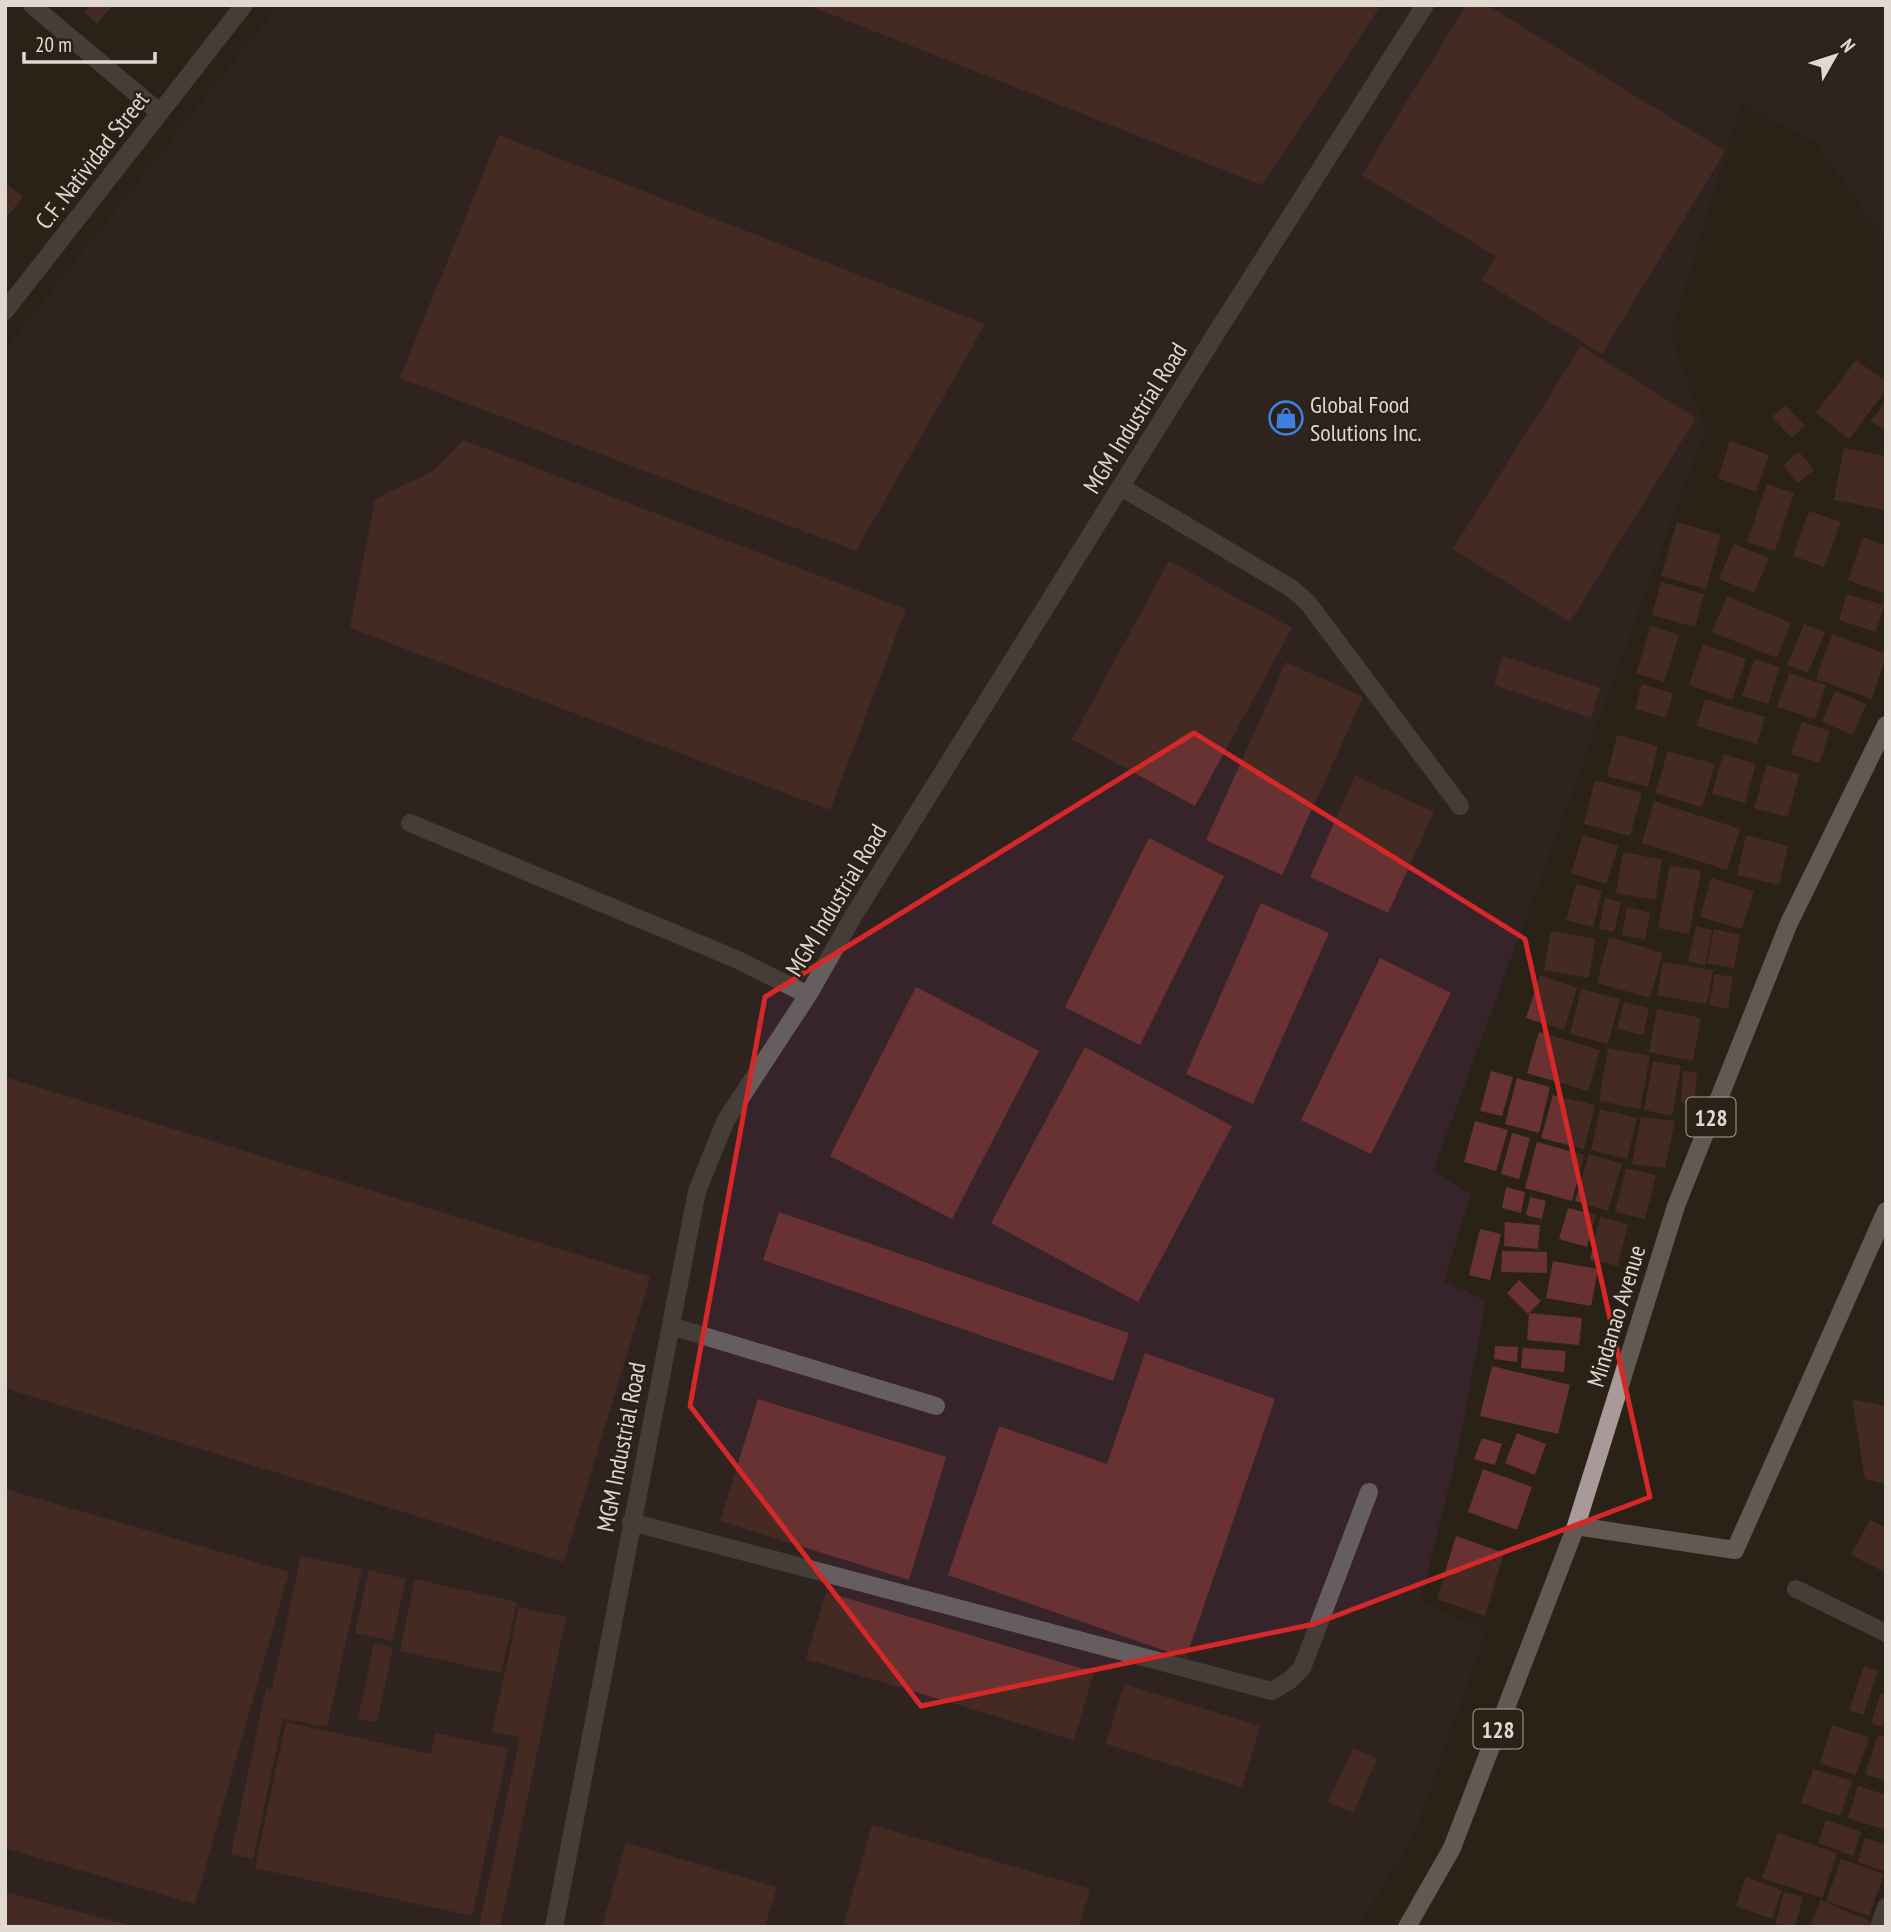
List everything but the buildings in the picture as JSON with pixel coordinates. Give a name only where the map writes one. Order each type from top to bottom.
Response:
[{"type":"main road","name":"Mindanao Avenue","points":[[1407,1927],[1452,1849],[1576,1526],[1676,1206],[1789,923],[1886,725]]},
{"type":"main road","points":[[1576,1526],[1735,1550],[1886,1211]]},
{"type":"street","points":[[32,5],[160,113]]},
{"type":"street","name":"C.F. Natividad Street","points":[[5,311],[244,5]]},
{"type":"street","name":"MGM Industrial Road","points":[[554,1927],[697,1191],[726,1120],[808,995],[854,915],[1121,487],[1426,5]]},
{"type":"street","points":[[1121,487],[1291,588],[1308,603],[1460,806]]},
{"type":"street","points":[[410,823],[736,959],[808,995]]},
{"type":"street","points":[[671,1326],[936,1406]]},
{"type":"street","points":[[631,1522],[1272,1691],[1290,1680],[1302,1668],[1369,1492]]},
{"type":"street","points":[[1796,1589],[1886,1633]]},
{"type":"street","points":[[1880,1927],[1886,1907]]},
{"type":"highlighted area","points":[[1194,733],[1525,939],[1650,1497],[1314,1624],[921,1706],[690,1406],[765,997]]},
{"type":"shaded area","points":[[279,5],[1886,5],[1886,240],[1815,141],[1741,102],[1670,336],[1705,429],[1433,1171],[1471,1194],[1444,1281],[1486,1301],[1458,1449],[1420,1602],[1486,1630],[1414,1834],[1357,1927],[5,1927],[5,350]]},
{"type":"place","name":"Global Food Solutions Inc.","points":[[1286,418]]}]
